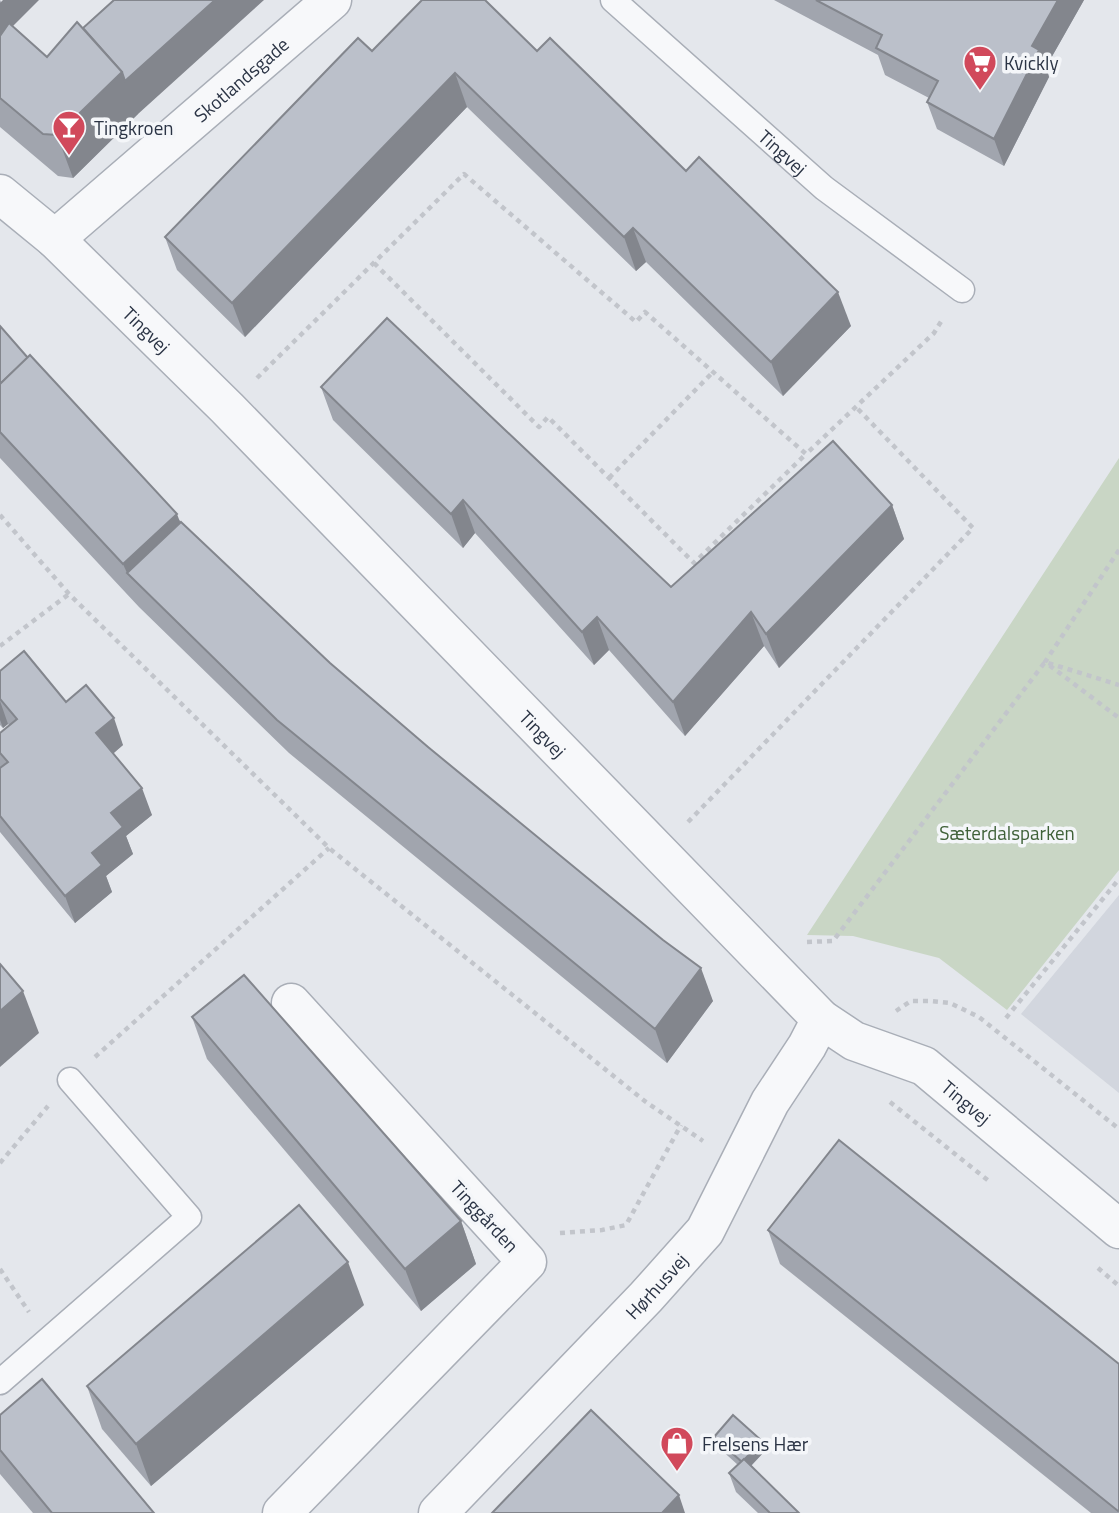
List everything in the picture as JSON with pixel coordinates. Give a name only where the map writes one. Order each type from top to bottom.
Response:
[{"type":"street","name":"Skotlandsgade","points":[[54,239],[332,0]]},
{"type":"street","name":"Tingvej","points":[[0,194],[54,239],[227,408],[821,1018],[854,1041],[924,1066],[1119,1229]]},
{"type":"street","name":"Tinggården","points":[[282,1513],[527,1262],[291,1003]]},
{"type":"street","name":"Hørhusvej","points":[[438,1513],[646,1297],[705,1231],[770,1102],[821,1018]]},
{"type":"lane","name":"Tingvej","points":[[613,0],[824,188],[962,290]]},
{"type":"lane","points":[[0,1382],[189,1216],[70,1080]]},
{"type":"path","points":[[227,408],[464,174],[636,322],[645,312],[806,454]]},
{"type":"path","points":[[374,263],[539,427],[548,417],[694,563],[934,333],[962,290]]},
{"type":"path","points":[[609,478],[713,372]]},
{"type":"path","points":[[658,853],[973,528],[857,408]]},
{"type":"path","points":[[0,515],[69,594],[329,848],[646,1102],[738,1165]]},
{"type":"path","points":[[775,973],[799,942],[832,941],[1045,662],[1119,550]]},
{"type":"path","points":[[0,646],[69,594]]},
{"type":"path","points":[[1045,662],[1119,685]]},
{"type":"path","points":[[1045,662],[1119,718]]},
{"type":"path","points":[[0,1163],[70,1080],[329,848]]},
{"type":"path","points":[[1006,1018],[1119,879]]},
{"type":"path","points":[[854,1041],[911,1001],[950,1003],[979,1017],[1119,1129]]},
{"type":"path","points":[[504,1238],[602,1230],[626,1225],[681,1125]]},
{"type":"path","points":[[0,1269],[49,1341]]},
{"type":"shaded area","points":[[1119,895],[1119,1093],[1021,1014]]},
{"type":"green space","name":"Sæterdalsparken","points":[[1119,458],[1119,870],[1007,1010],[939,958],[853,936],[807,935]]},
{"type":"building","points":[[114,0],[215,0],[125,81],[122,72],[83,28]]},
{"type":"building","points":[[422,0],[485,0],[537,51],[550,38],[686,171],[699,157],[838,292],[771,362],[633,228],[624,237],[455,73],[232,303],[165,237],[358,38],[372,51]]},
{"type":"building","name":"Kvickly","points":[[816,0],[1058,0],[1032,46],[1039,50],[994,139],[927,102],[938,81],[876,48],[882,35]]},
{"type":"building","points":[[77,22],[122,72],[57,135],[43,134],[0,98],[0,36],[9,23],[47,57]]},
{"type":"building","points":[[387,318],[671,587],[833,441],[892,505],[766,634],[751,612],[673,702],[597,617],[582,632],[463,500],[451,514],[321,387]]},
{"type":"building","points":[[0,326],[28,358],[0,384]]},
{"type":"building","points":[[30,355],[177,514],[123,564],[0,432],[0,384]]},
{"type":"building","points":[[181,522],[330,663],[428,747],[663,940],[701,968],[655,1029],[277,720],[127,573]]},
{"type":"building","points":[[24,651],[66,702],[86,685],[114,718],[96,733],[142,788],[111,813],[123,827],[92,853],[102,865],[65,896],[0,816],[0,768],[8,762],[0,753],[0,733],[17,719],[0,699],[0,671]]},
{"type":"building","points":[[0,964],[23,991],[0,1011]]},
{"type":"building","points":[[244,975],[461,1221],[405,1269],[192,1017]]},
{"type":"building","points":[[839,1140],[1119,1364],[1118,1511],[768,1230]]},
{"type":"building","points":[[299,1205],[348,1262],[136,1444],[87,1386]]},
{"type":"building","points":[[42,1379],[154,1513],[52,1513],[0,1450],[0,1415]]},
{"type":"building","points":[[591,1410],[679,1495],[662,1513],[492,1513]]},
{"type":"building","points":[[733,1415],[762,1441],[742,1462],[714,1437]]},
{"type":"building","points":[[744,1459],[799,1513],[770,1513],[729,1473]]},
{"type":"place","name":"Kvickly","points":[[980,92]]},
{"type":"place","name":"Tingkroen","points":[[69,157]]},
{"type":"place","name":"Frelsens Hær","points":[[677,1473]]}]
